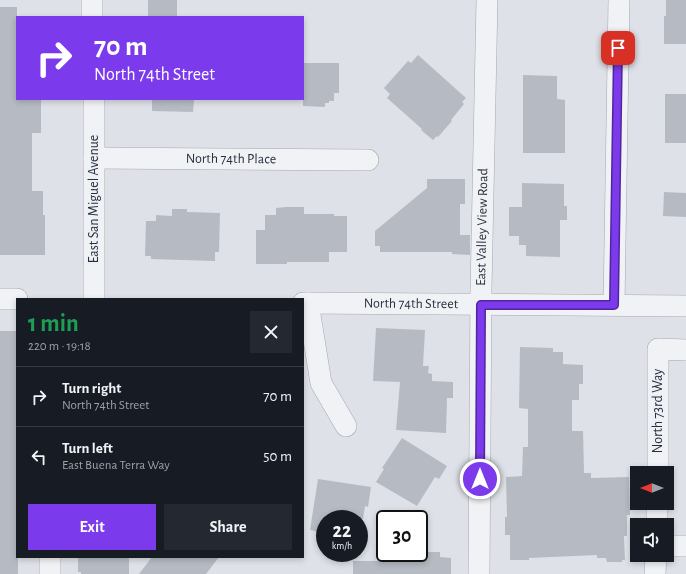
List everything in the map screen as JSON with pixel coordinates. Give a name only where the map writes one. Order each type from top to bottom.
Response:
[{"type":"street","points":[[92,0],[92,16]]},
{"type":"street","name":"East Valley View Road","points":[[479,574],[481,305],[487,0]]},
{"type":"street","points":[[614,305],[619,0]]},
{"type":"street","name":"East San Miguel Avenue","points":[[94,100],[94,298]]},
{"type":"street","name":"North 74th Place","points":[[94,158],[368,160]]},
{"type":"street","points":[[0,299],[16,299]]},
{"type":"street","points":[[306,303],[321,383],[346,426]]},
{"type":"street","name":"North 74th Street","points":[[306,303],[686,306]]},
{"type":"street","name":"North 73rd Way","points":[[658,466],[658,349],[686,350]]},
{"type":"street","points":[[674,546],[686,546]]},
{"type":"street","points":[[50,558],[50,574]]},
{"type":"street","points":[[655,574],[656,562]]},
{"type":"building","points":[[148,0],[177,0],[177,16],[148,16]]},
{"type":"building","points":[[666,0],[686,0],[686,44],[664,44],[664,16],[666,16]]},
{"type":"building","points":[[0,7],[17,7],[16,100],[41,100],[41,133],[32,133],[32,191],[43,191],[43,215],[45,215],[45,255],[0,255]]},
{"type":"building","points":[[418,55],[466,98],[462,102],[464,104],[451,120],[452,121],[438,137],[437,136],[433,140],[387,98],[390,94],[384,88],[408,61],[411,63]]},
{"type":"building","points":[[304,63],[339,63],[339,93],[334,93],[334,101],[325,103],[325,107],[303,106]]},
{"type":"building","points":[[523,75],[557,76],[557,99],[565,100],[565,153],[523,153]]},
{"type":"building","points":[[665,94],[686,94],[686,143],[665,143]]},
{"type":"building","points":[[152,100],[194,100],[193,112],[152,111]]},
{"type":"building","points":[[427,179],[465,179],[465,204],[460,204],[460,235],[470,235],[470,255],[452,254],[452,252],[380,252],[380,246],[375,246],[375,231],[427,188]]},
{"type":"building","points":[[522,183],[564,184],[564,206],[567,206],[567,220],[560,220],[560,257],[526,256],[526,245],[519,245],[519,236],[509,236],[509,207],[522,207]]},
{"type":"building","points":[[664,192],[686,193],[686,217],[663,216]]},
{"type":"building","points":[[304,207],[304,214],[334,214],[334,216],[347,216],[347,252],[329,252],[329,262],[256,264],[256,230],[265,230],[265,215],[276,215],[276,208]]},
{"type":"building","points":[[172,209],[187,209],[187,212],[220,213],[219,252],[215,252],[215,261],[151,259],[151,256],[145,256],[146,221],[156,221],[156,215],[172,216]]},
{"type":"building","points":[[376,328],[425,330],[423,366],[429,366],[428,373],[432,374],[432,381],[453,382],[453,398],[447,398],[446,433],[396,430],[400,382],[373,381]]},
{"type":"building","points":[[0,331],[16,331],[16,558],[18,558],[18,574],[0,574]]},
{"type":"building","points":[[520,347],[553,348],[553,352],[563,352],[563,364],[583,365],[583,384],[579,384],[579,400],[572,400],[572,431],[583,431],[584,473],[591,473],[591,478],[629,477],[630,515],[627,515],[627,536],[624,536],[625,560],[622,560],[622,562],[607,562],[606,558],[597,558],[597,555],[510,560],[510,535],[505,535],[505,517],[507,517],[506,477],[522,476],[523,447],[528,447],[528,409],[519,408]]},
{"type":"building","points":[[402,438],[447,466],[439,479],[435,477],[417,506],[376,482],[384,469],[382,468]]},
{"type":"building","points":[[318,479],[371,487],[368,507],[365,506],[364,510],[316,510],[316,531],[310,530]]},
{"type":"building","points":[[428,552],[440,552],[440,557],[451,558],[451,574],[353,574],[353,562],[428,562]]},
{"type":"building","points":[[78,558],[129,558],[129,574],[81,574],[81,572],[78,572]]},
{"type":"building","points":[[151,558],[218,558],[206,574],[139,574]]},
{"type":"route","points":[[480,479],[481,305],[614,305],[618,48]]}]
